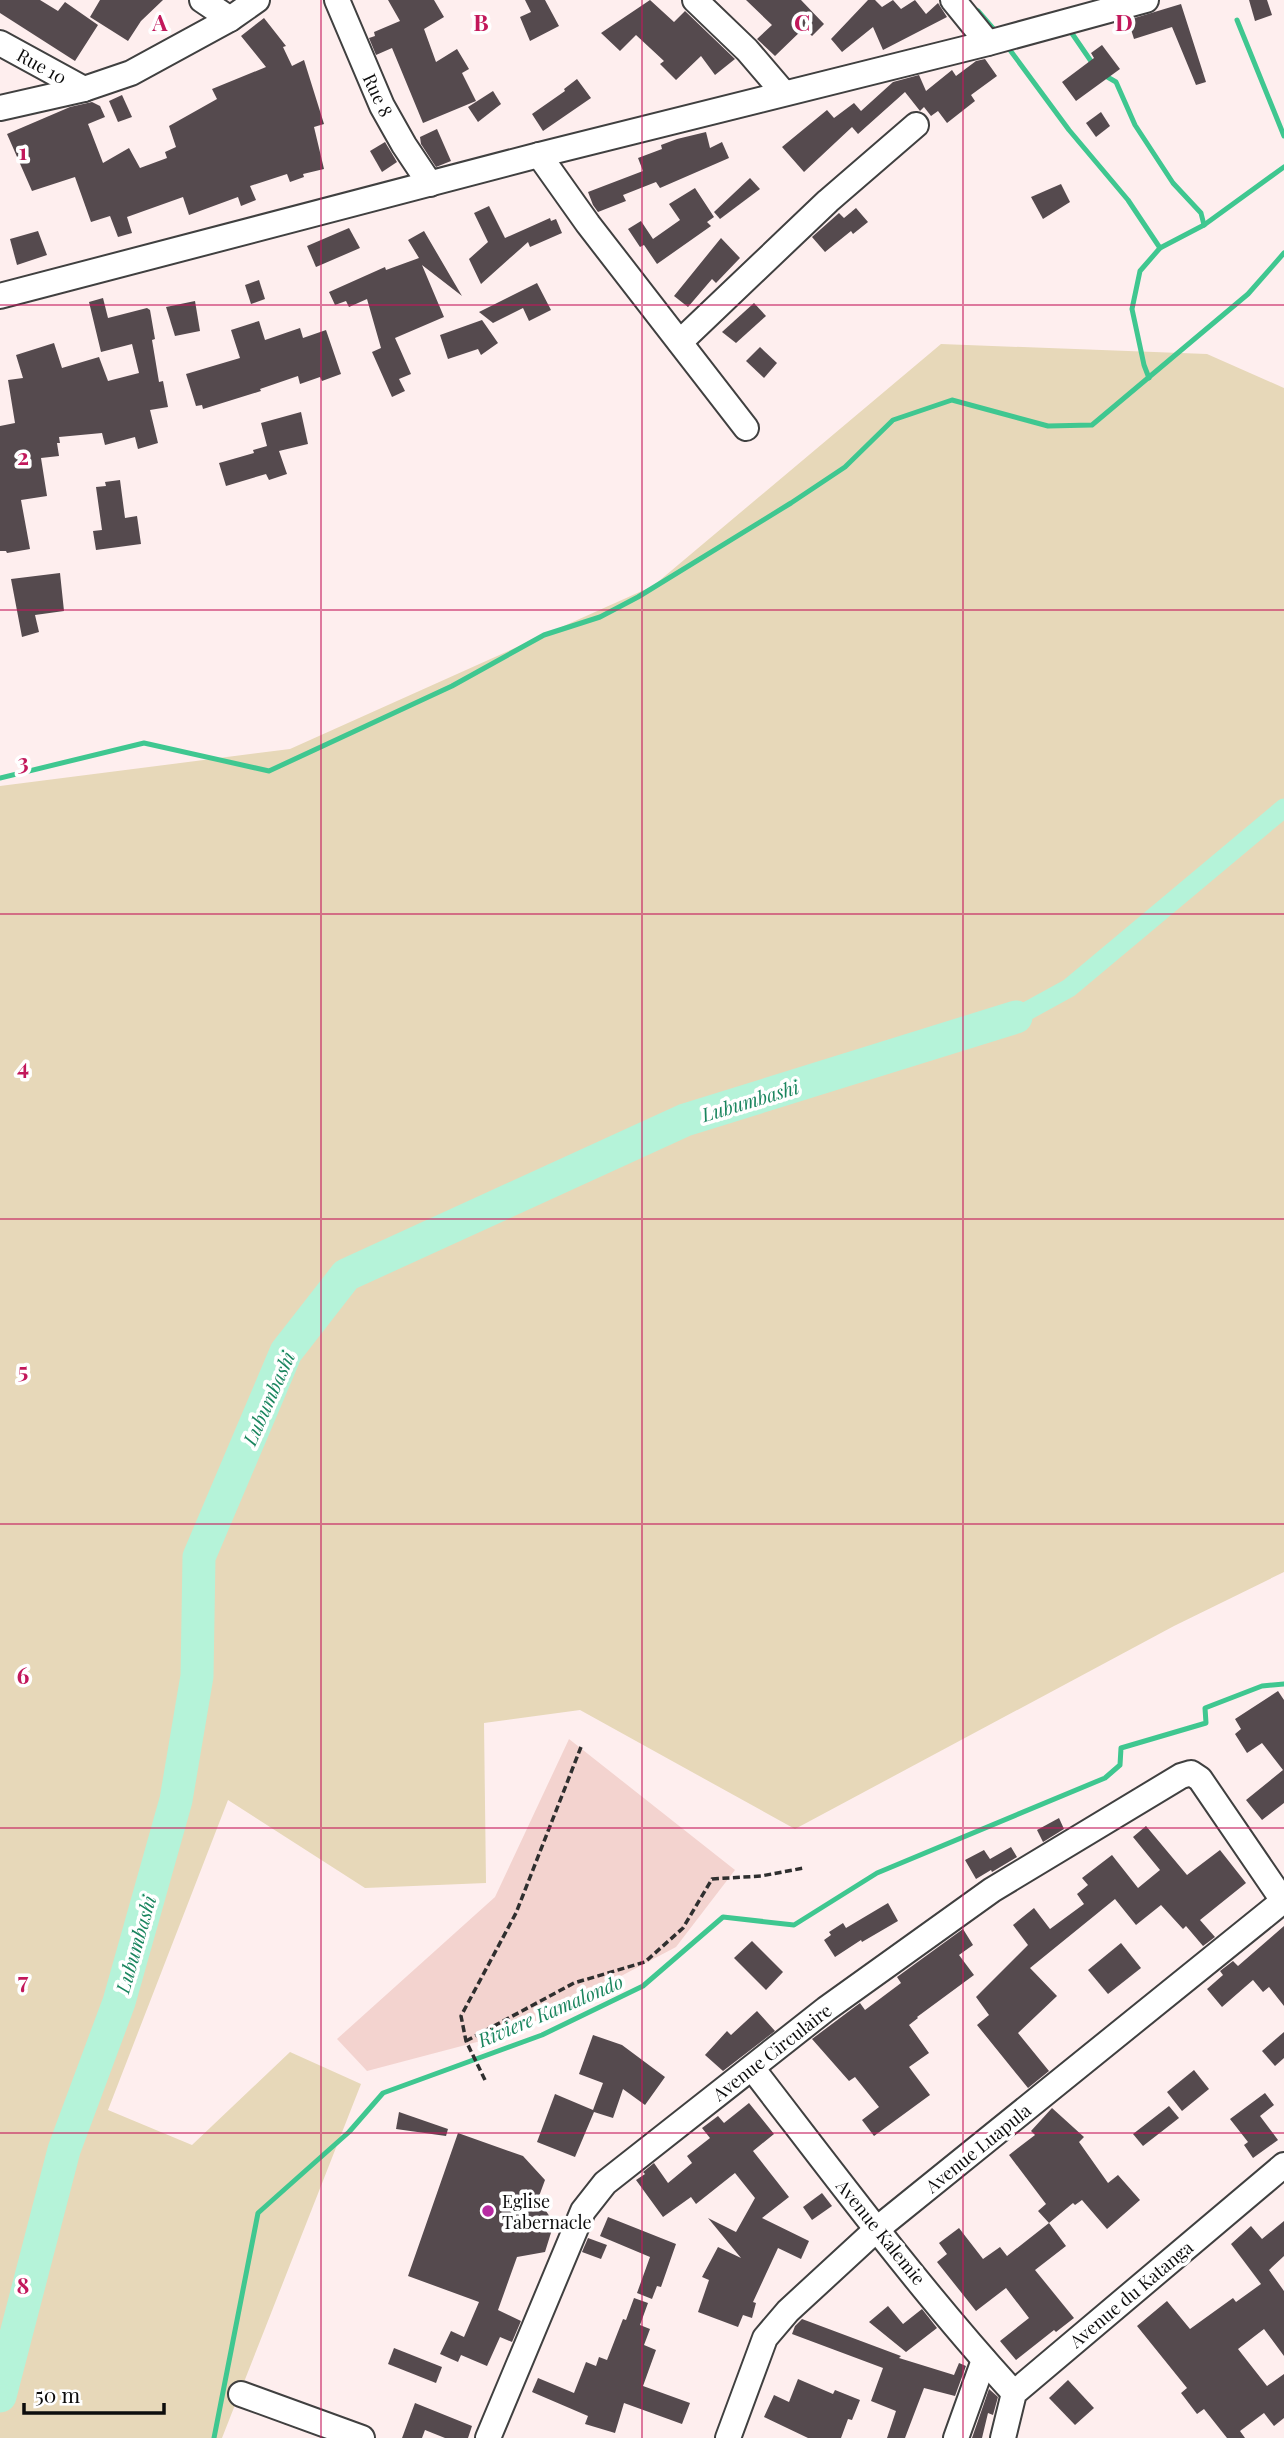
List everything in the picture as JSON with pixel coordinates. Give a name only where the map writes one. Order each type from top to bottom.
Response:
[{"type":"street","points":[[202,0],[230,19]]},
{"type":"street","points":[[0,108],[84,89],[131,72],[230,19],[257,0]]},
{"type":"street","name":"Rue 8","points":[[337,0],[382,106],[430,184]]},
{"type":"street","points":[[695,0],[747,50],[783,92]]},
{"type":"street","points":[[953,0],[988,43]]},
{"type":"street","points":[[1049,26],[1064,0]]},
{"type":"street","points":[[0,296],[783,92],[988,43],[1146,0]]},
{"type":"street","name":"Rue 10","points":[[0,43],[84,89]]},
{"type":"street","points":[[680,342],[828,201],[916,125]]},
{"type":"street","points":[[539,155],[588,224],[746,428]]},
{"type":"street","name":"Avenue Circulaire","points":[[488,2438],[583,2211],[617,2172],[826,2009],[992,1890],[1181,1776],[1191,1773],[1200,1779],[1284,1901]]},
{"type":"street","name":"Avenue Luapula","points":[[728,2438],[765,2338],[788,2311],[877,2229],[1284,1901]]},
{"type":"street","name":"Avenue Kalemie","points":[[751,2068],[877,2229],[1014,2393]]},
{"type":"street","name":"Avenue du Katanga","points":[[1014,2393],[1284,2165]]},
{"type":"street","points":[[956,2438],[984,2360]]},
{"type":"street","points":[[1003,2438],[1014,2393]]},
{"type":"street","points":[[241,2394],[362,2438]]},
{"type":"path","points":[[485,2080],[466,2041],[461,2016],[516,1913],[581,1747]]},
{"type":"path","points":[[466,2041],[574,1983],[645,1962],[683,1928],[712,1879],[761,1876],[804,1868]]},
{"type":"shaded area","points":[[941,344],[1207,354],[1284,388],[1284,1572],[1174,1626],[795,1829],[580,1710],[484,1723],[486,1883],[365,1888],[228,1800],[108,2110],[192,2145],[290,2052],[361,2084],[222,2438],[0,2438],[0,786],[290,749],[653,586]]},
{"type":"shaded area","points":[[569,1739],[735,1870],[676,1947],[515,2032],[367,2071],[337,2039],[495,1897]]},
{"type":"building","points":[[0,0],[40,0],[58,11],[65,2],[98,25],[75,61],[0,13]]},
{"type":"building","points":[[100,0],[163,0],[141,21],[128,41],[90,17]]},
{"type":"building","points":[[388,0],[434,0],[444,17],[424,29],[436,62],[457,49],[469,69],[462,73],[476,101],[423,123],[392,48],[376,55],[369,38],[375,36],[374,32],[400,21]]},
{"type":"building","points":[[525,0],[545,0],[559,26],[530,41],[520,17],[531,12]]},
{"type":"building","points":[[650,0],[674,22],[685,11],[735,59],[715,75],[701,56],[676,80],[660,64],[664,61],[636,35],[620,51],[601,33]]},
{"type":"building","points":[[746,0],[801,0],[824,24],[812,36],[804,28],[775,56],[757,39],[772,25]]},
{"type":"building","points":[[868,0],[875,0],[882,7],[893,0],[901,9],[915,0],[926,14],[938,3],[947,17],[883,50],[873,27],[842,52],[831,39]]},
{"type":"building","points":[[1249,0],[1267,0],[1272,15],[1255,21]]},
{"type":"building","points":[[1181,4],[1206,82],[1196,85],[1172,27],[1134,39],[1128,20]]},
{"type":"building","points":[[264,18],[286,46],[283,47],[292,66],[304,60],[324,124],[314,127],[324,169],[303,174],[304,177],[290,182],[287,174],[250,186],[256,200],[241,206],[238,197],[189,215],[183,197],[127,217],[132,233],[118,237],[110,216],[91,222],[75,177],[32,191],[7,134],[70,107],[92,102],[100,106],[105,117],[88,124],[103,163],[129,148],[140,168],[167,158],[165,152],[176,147],[169,126],[217,99],[212,89],[266,67],[241,36]]},
{"type":"building","points":[[1102,45],[1120,69],[1076,101],[1062,82],[1094,58],[1091,53]]},
{"type":"building","points":[[985,59],[997,76],[971,95],[975,101],[947,123],[938,111],[931,116],[924,107],[920,111],[905,92],[858,134],[852,127],[804,172],[782,147],[827,110],[834,118],[854,103],[861,111],[893,82],[919,75],[926,91],[952,70],[956,76],[976,61]]},
{"type":"building","points":[[577,79],[591,98],[543,131],[532,114],[565,91],[564,89]]},
{"type":"building","points":[[493,91],[501,104],[478,122],[468,107]]},
{"type":"building","points":[[122,95],[132,117],[118,122],[109,101]]},
{"type":"building","points":[[1101,112],[1110,126],[1096,137],[1086,123]]},
{"type":"building","points":[[437,129],[451,161],[436,167],[421,144],[420,137]]},
{"type":"building","points":[[706,132],[710,148],[722,142],[729,158],[660,188],[656,182],[623,195],[626,201],[598,212],[593,205],[588,192],[643,171],[638,158],[662,149],[661,145]]},
{"type":"building","points":[[385,142],[397,162],[382,172],[370,151]]},
{"type":"building","points":[[750,178],[760,189],[720,219],[714,212]]},
{"type":"building","points":[[1061,184],[1070,202],[1043,219],[1031,197]]},
{"type":"building","points":[[695,188],[714,217],[707,222],[711,226],[657,264],[644,245],[640,247],[628,229],[641,221],[653,239],[680,220],[669,204]]},
{"type":"building","points":[[489,206],[505,238],[550,218],[551,221],[556,219],[562,233],[530,247],[528,242],[481,284],[469,259],[488,242],[474,213]]},
{"type":"building","points":[[856,208],[868,222],[853,234],[851,231],[825,252],[812,237],[839,213],[844,218]]},
{"type":"building","points":[[349,228],[360,248],[316,267],[307,246]]},
{"type":"building","points":[[38,231],[47,255],[17,265],[10,239]]},
{"type":"building","points":[[424,231],[462,296],[422,265],[444,317],[395,338],[411,374],[399,379],[405,391],[392,397],[372,352],[381,348],[367,299],[349,307],[346,301],[335,305],[329,292],[385,267],[386,270],[419,258],[408,240]]},
{"type":"building","points":[[721,238],[740,258],[716,283],[712,279],[688,307],[674,296]]},
{"type":"building","points":[[259,280],[265,299],[251,304],[245,285]]},
{"type":"building","points":[[537,283],[551,310],[529,321],[523,308],[493,323],[479,312]]},
{"type":"building","points":[[103,298],[108,318],[147,308],[150,310],[159,382],[163,381],[168,407],[150,410],[158,443],[138,449],[135,437],[105,445],[102,433],[59,437],[59,456],[41,458],[47,496],[21,500],[30,549],[7,553],[0,551],[0,426],[15,423],[8,380],[23,378],[16,355],[54,343],[62,368],[99,357],[108,381],[139,373],[132,344],[101,352],[89,302]]},
{"type":"building","points":[[195,301],[200,331],[175,336],[166,307]]},
{"type":"building","points":[[754,303],[766,316],[736,343],[722,332]]},
{"type":"building","points":[[482,320],[498,343],[481,355],[478,349],[448,359],[440,335]]},
{"type":"building","points":[[259,321],[265,340],[300,328],[303,338],[326,330],[341,374],[322,381],[320,377],[300,384],[298,376],[203,409],[202,405],[196,406],[186,374],[240,358],[231,330]]},
{"type":"building","points":[[760,347],[777,363],[764,378],[746,361]]},
{"type":"building","points":[[301,412],[308,444],[279,451],[287,474],[269,480],[266,474],[226,486],[219,463],[254,453],[253,450],[267,446],[261,423]]},
{"type":"building","points":[[120,480],[125,518],[137,516],[141,544],[96,550],[93,531],[102,530],[96,487],[106,486],[105,482]]},
{"type":"building","points":[[60,573],[64,611],[35,615],[39,632],[22,637],[11,579]]},
{"type":"building","points":[[1278,1691],[1284,1700],[1284,1803],[1262,1820],[1246,1800],[1283,1770],[1262,1743],[1247,1753],[1235,1734],[1241,1729],[1235,1719]]},
{"type":"building","points":[[1059,1818],[1064,1829],[1043,1842],[1037,1830]]},
{"type":"building","points":[[1146,1826],[1187,1875],[1220,1850],[1246,1883],[1200,1920],[1215,1937],[1203,1946],[1186,1926],[1183,1929],[1161,1905],[1136,1925],[1115,1899],[1030,1968],[1057,1996],[1018,2033],[1049,2071],[1028,2088],[977,2025],[989,2015],[976,1997],[1028,1945],[1013,1925],[1034,1908],[1050,1929],[1084,1904],[1077,1894],[1088,1885],[1082,1878],[1112,1855],[1138,1888],[1160,1870],[1133,1837]]},
{"type":"building","points":[[1011,1847],[1017,1857],[976,1879],[965,1860],[984,1850],[990,1859]]},
{"type":"building","points":[[888,1903],[898,1921],[835,1957],[824,1940],[831,1935],[829,1932],[843,1923],[846,1928]]},
{"type":"building","points":[[1284,1926],[1284,2006],[1269,1987],[1263,1992],[1253,1980],[1222,2007],[1207,1989],[1223,1975],[1220,1971],[1233,1961],[1238,1966]]},
{"type":"building","points":[[963,1929],[973,1945],[959,1955],[974,1975],[909,2025],[929,2053],[909,2067],[930,2095],[874,2136],[862,2120],[879,2107],[855,2077],[849,2081],[812,2039],[860,2003],[865,2010],[901,1983],[897,1977]]},
{"type":"building","points":[[752,1941],[783,1972],[766,1990],[734,1958]]},
{"type":"building","points":[[1121,1943],[1141,1968],[1108,1994],[1088,1970]]},
{"type":"building","points":[[757,2011],[775,2031],[723,2071],[705,2055],[727,2031],[731,2035]]},
{"type":"building","points":[[1284,2032],[1284,2058],[1275,2066],[1262,2051]]},
{"type":"building","points":[[593,2035],[622,2045],[665,2077],[645,2105],[623,2089],[613,2118],[594,2112],[575,2157],[537,2142],[555,2094],[593,2110],[603,2083],[579,2074]]},
{"type":"building","points":[[1194,2070],[1209,2089],[1182,2111],[1167,2092]]},
{"type":"building","points":[[1265,2093],[1274,2105],[1260,2116],[1278,2140],[1253,2158],[1244,2145],[1248,2142],[1230,2119]]},
{"type":"building","points":[[749,2103],[774,2134],[753,2151],[789,2197],[762,2218],[809,2241],[801,2259],[778,2248],[753,2302],[756,2303],[752,2318],[743,2315],[738,2327],[698,2312],[709,2280],[702,2277],[718,2247],[741,2258],[708,2218],[736,2232],[755,2198],[735,2173],[696,2204],[691,2197],[663,2217],[636,2180],[654,2163],[668,2183],[692,2163],[687,2156],[710,2138],[702,2128],[718,2116],[724,2123]]},
{"type":"building","points":[[1169,2106],[1179,2118],[1143,2146],[1133,2134]]},
{"type":"building","points":[[1052,2108],[1084,2137],[1079,2142],[1108,2183],[1118,2175],[1140,2200],[1107,2229],[1082,2200],[1075,2205],[1073,2203],[1049,2223],[1038,2211],[1046,2204],[1009,2155],[1035,2135],[1031,2131]]},
{"type":"building","points":[[399,2112],[448,2129],[446,2136],[396,2129]]},
{"type":"building","name":"Eglise Tabernacle","points":[[458,2133],[523,2156],[545,2180],[538,2199],[554,2223],[545,2252],[517,2257],[498,2310],[521,2321],[512,2342],[500,2337],[487,2366],[461,2355],[458,2362],[440,2354],[451,2331],[464,2337],[479,2302],[408,2276]]},
{"type":"building","points":[[822,2193],[832,2206],[812,2220],[803,2207]]},
{"type":"building","points":[[608,2217],[676,2244],[661,2287],[657,2286],[652,2299],[637,2293],[650,2257],[600,2236]]},
{"type":"building","points":[[1284,2221],[1284,2256],[1269,2270],[1284,2291],[1284,2356],[1264,2329],[1238,2349],[1267,2386],[1284,2374],[1284,2418],[1274,2426],[1264,2413],[1240,2431],[1245,2438],[1227,2438],[1204,2409],[1197,2414],[1181,2393],[1187,2388],[1137,2326],[1167,2301],[1190,2329],[1233,2298],[1236,2302],[1261,2284],[1231,2244],[1251,2226],[1262,2239]]},
{"type":"building","points":[[1049,2223],[1066,2246],[1035,2270],[1074,2318],[1016,2360],[1000,2341],[1029,2318],[1006,2288],[976,2311],[937,2262],[947,2254],[939,2243],[959,2228],[983,2259],[1000,2247],[1007,2256]]},
{"type":"building","points":[[588,2238],[607,2245],[601,2259],[582,2252]]},
{"type":"building","points":[[634,2298],[648,2303],[640,2325],[650,2329],[644,2345],[656,2350],[643,2386],[690,2403],[682,2424],[624,2403],[615,2433],[585,2424],[588,2416],[532,2392],[538,2378],[574,2393],[586,2362],[596,2366],[599,2357],[607,2360]]},
{"type":"building","points":[[888,2306],[903,2324],[922,2309],[937,2328],[906,2352],[869,2322]]},
{"type":"building","points":[[802,2319],[901,2356],[899,2358],[954,2375],[959,2363],[966,2366],[955,2396],[924,2388],[905,2438],[887,2438],[896,2411],[871,2401],[883,2368],[792,2334]]},
{"type":"building","points":[[394,2348],[442,2367],[436,2383],[388,2364]]},
{"type":"building","points":[[798,2379],[833,2394],[835,2390],[860,2400],[852,2420],[848,2419],[841,2438],[808,2438],[764,2417],[774,2395],[789,2402]]},
{"type":"building","points":[[1068,2380],[1094,2408],[1075,2425],[1049,2398]]},
{"type":"building","points":[[989,2389],[998,2397],[993,2415],[988,2413],[982,2438],[972,2438]]},
{"type":"building","points":[[415,2403],[472,2426],[468,2438],[445,2438],[425,2430],[422,2438],[402,2438]]},
{"type":"waterway","points":[[972,8],[978,11],[997,33]]},
{"type":"waterway","points":[[1237,20],[1284,136]]},
{"type":"waterway","points":[[1074,29],[1071,32],[1095,67]]},
{"type":"waterway","points":[[1007,46],[1069,130],[1128,200],[1160,248]]},
{"type":"waterway","points":[[1104,75],[1116,82],[1135,125],[1173,183],[1201,213],[1204,225]]},
{"type":"waterway","points":[[1149,378],[1132,309],[1140,271],[1160,248],[1204,225],[1284,167]]},
{"type":"waterway","points":[[0,778],[144,743],[269,771],[452,686],[544,635],[600,617],[638,597],[845,467],[893,420],[952,400],[1048,426],[1092,425],[1248,294],[1284,253]]},
{"type":"waterway","name":"Lubumbashi","points":[[1016,1017],[1069,988],[1284,808]]},
{"type":"waterway","name":"Lubumbashi","points":[[0,2396],[64,2150],[119,2002],[176,1800],[197,1676],[199,1557],[286,1352],[346,1275],[685,1120],[1016,1017]]},
{"type":"waterway","name":"Riviere Kamalondo","points":[[214,2438],[258,2213],[349,2132],[383,2093],[542,2035],[643,1986],[723,1917],[794,1925],[877,1873],[1105,1778],[1120,1765],[1121,1748],[1206,1723],[1205,1708],[1262,1686],[1284,1684]]},
{"type":"place","name":"Eglise Tabernacle","points":[[488,2211]]}]
